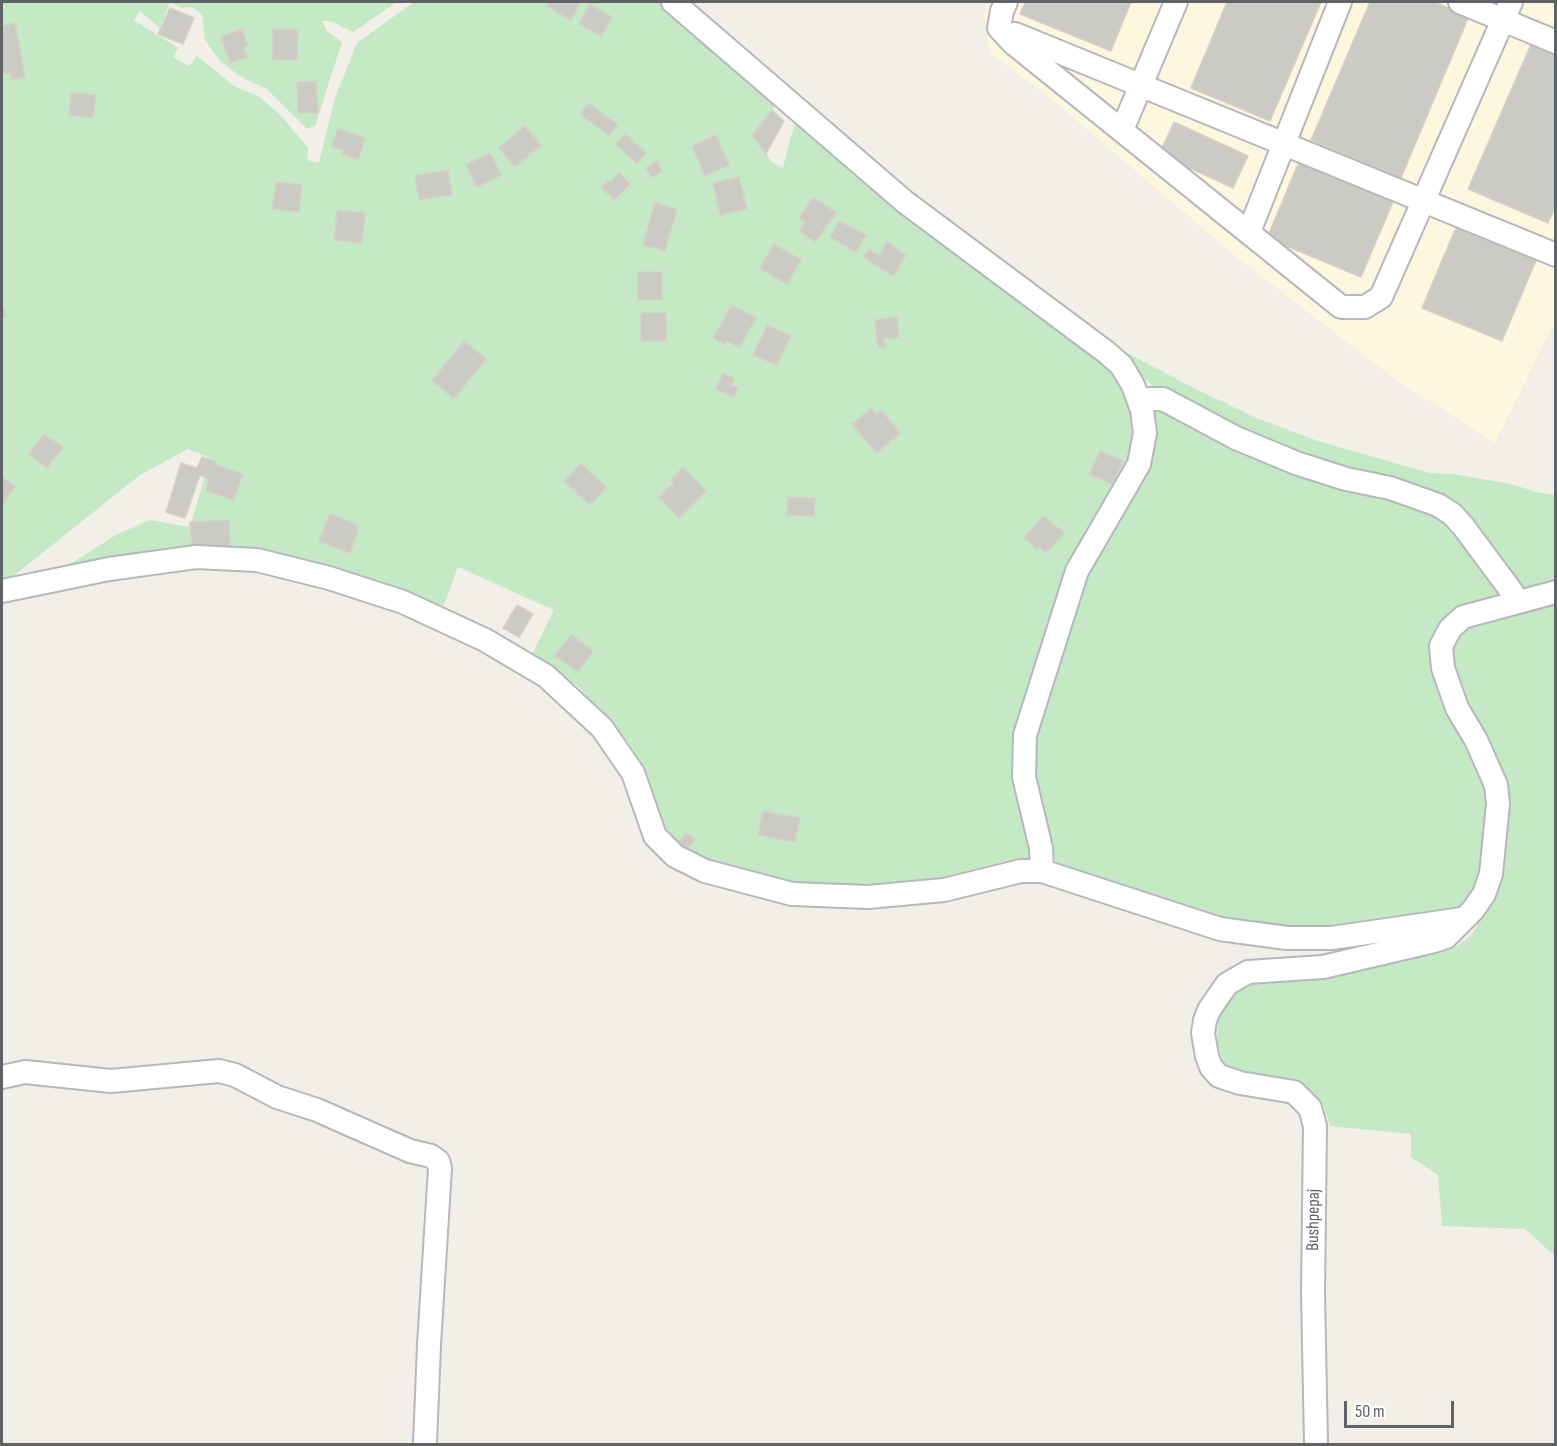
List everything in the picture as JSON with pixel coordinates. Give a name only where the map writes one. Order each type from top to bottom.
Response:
[{"type":"street","points":[[673,2],[905,202],[1121,364],[1139,399],[1145,433],[1139,464],[1077,571],[1025,735],[1024,777],[1041,848],[1042,871]]},
{"type":"street","points":[[999,27],[1006,2]]},
{"type":"street","points":[[1122,130],[1176,2]]},
{"type":"street","points":[[1249,232],[1340,2]]},
{"type":"street","points":[[1460,2],[1507,11],[1556,42]]},
{"type":"street","points":[[999,27],[1013,43],[1341,306],[1365,307],[1381,297],[1507,11]]},
{"type":"street","points":[[999,27],[1556,255]]},
{"type":"street","points":[[1139,399],[1163,399],[1236,438],[1296,463],[1346,479],[1390,488],[1438,506],[1452,514],[1463,526],[1512,592],[1516,602]]},
{"type":"street","points":[[2,591],[109,568],[196,557],[257,560],[329,578],[403,602],[484,640],[546,676],[602,728],[633,773],[656,836],[675,856],[705,871],[792,894],[868,897],[944,890],[1021,871],[1042,871],[1220,929],[1287,938],[1332,938],[1462,919],[1473,910],[1484,894],[1491,874],[1498,804],[1496,784],[1476,740],[1457,708],[1443,668],[1441,646],[1450,629],[1463,617],[1556,591]]},
{"type":"street","name":"Bushpepaj","points":[[1316,1444],[1313,1293],[1315,1126],[1311,1108],[1294,1092],[1240,1083],[1219,1076],[1211,1067],[1204,1045],[1205,1020],[1227,984],[1248,972],[1323,967],[1434,942],[1446,937],[1462,919]]},
{"type":"street","points":[[2,1077],[25,1072],[111,1081],[219,1071],[235,1075],[277,1097],[317,1110],[410,1151],[431,1156],[438,1161],[440,1168],[425,1444]]},
{"type":"shaded area","points":[[990,2],[1555,2],[1555,321],[1495,443],[1395,379],[1234,255],[1048,96],[990,53],[984,15]]},
{"type":"green space","points":[[2,2],[170,2],[160,28],[140,11],[134,20],[178,48],[173,57],[189,66],[197,56],[234,86],[260,97],[283,118],[308,148],[307,160],[319,163],[335,98],[357,43],[414,2],[676,2],[779,101],[752,135],[773,163],[783,168],[797,121],[1042,312],[1124,382],[1136,420],[1132,459],[1032,698],[1035,852],[1030,859],[1020,864],[952,882],[808,890],[689,855],[663,829],[641,764],[631,746],[578,686],[530,659],[554,610],[458,567],[442,610],[243,549],[60,575],[72,563],[116,535],[150,520],[190,527],[210,458],[188,449],[140,475],[2,583]]},
{"type":"green space","points":[[170,2],[397,2],[353,32],[330,21],[322,21],[327,31],[342,42],[315,126],[307,129],[267,89],[241,77],[220,61],[205,40],[202,14],[192,7],[182,8]]},
{"type":"green space","points":[[1107,340],[1125,352],[1256,418],[1318,441],[1430,473],[1453,474],[1511,484],[1555,495],[1555,583],[1527,590],[1516,587],[1466,511],[1339,473],[1160,393]]},
{"type":"green space","points":[[1165,407],[1437,510],[1502,591],[1555,602],[1555,1256],[1525,1229],[1442,1226],[1438,1175],[1411,1157],[1411,1134],[1330,1126],[1324,1107],[1306,1089],[1236,1073],[1225,1065],[1217,1045],[1218,1020],[1223,1006],[1232,992],[1245,982],[1458,946],[1471,935],[1478,925],[1463,911],[1400,925],[1242,931],[1063,870],[1056,863],[1039,802],[1033,762],[1033,738],[1082,593],[1104,539],[1149,411]]},
{"type":"building","points":[[549,2],[580,4],[571,20],[547,6]]},
{"type":"building","points":[[1025,2],[1131,2],[1111,51],[1020,14]]},
{"type":"building","points":[[1227,2],[1321,2],[1270,121],[1191,88]]},
{"type":"building","points":[[1370,2],[1434,2],[1469,16],[1401,178],[1311,140]]},
{"type":"building","points":[[590,4],[612,17],[601,36],[579,24]]},
{"type":"building","points":[[170,8],[194,18],[183,44],[158,34]]},
{"type":"building","points":[[15,23],[25,77],[11,80],[10,73],[2,74],[2,26]]},
{"type":"building","points":[[242,29],[248,46],[244,47],[247,57],[230,63],[221,37]]},
{"type":"building","points":[[273,29],[298,30],[297,60],[272,60]]},
{"type":"building","points":[[1532,42],[1556,52],[1556,206],[1548,223],[1468,189]]},
{"type":"building","points":[[316,81],[318,113],[298,113],[297,82]]},
{"type":"building","points":[[71,93],[96,95],[93,118],[69,115]]},
{"type":"building","points":[[589,103],[618,125],[609,136],[580,114]]},
{"type":"building","points":[[772,110],[784,121],[766,154],[752,135]]},
{"type":"building","points":[[1174,122],[1248,156],[1233,188],[1159,154]]},
{"type":"building","points":[[525,126],[541,145],[515,167],[499,148]]},
{"type":"building","points":[[338,129],[365,138],[358,160],[342,154],[343,150],[332,146]]},
{"type":"building","points":[[625,134],[646,153],[637,163],[615,144]]},
{"type":"building","points":[[716,135],[729,165],[705,176],[692,146]]},
{"type":"building","points":[[490,153],[501,175],[477,187],[466,165]]},
{"type":"building","points":[[1301,157],[1395,197],[1361,277],[1267,238]]},
{"type":"building","points":[[657,161],[662,171],[652,177],[646,168]]},
{"type":"building","points":[[448,170],[452,195],[419,200],[415,176]]},
{"type":"building","points":[[619,173],[630,184],[614,200],[601,187]]},
{"type":"building","points":[[739,177],[747,209],[720,215],[713,183]]},
{"type":"building","points":[[276,182],[302,185],[299,212],[272,209]]},
{"type":"building","points":[[814,197],[836,213],[815,242],[799,230],[805,222],[799,217]]},
{"type":"building","points":[[655,203],[677,209],[665,251],[643,245]]},
{"type":"building","points":[[337,210],[365,213],[362,243],[334,240]]},
{"type":"building","points":[[839,221],[866,235],[856,252],[830,237]]},
{"type":"building","points":[[1457,225],[1537,258],[1502,341],[1422,308]]},
{"type":"building","points":[[887,242],[906,255],[893,276],[863,257],[869,249],[879,256]]},
{"type":"building","points":[[774,244],[801,260],[787,284],[760,268]]},
{"type":"building","points":[[638,272],[662,272],[662,300],[638,300]]},
{"type":"building","points":[[2,303],[6,316],[2,318]]},
{"type":"building","points":[[732,305],[756,318],[739,348],[727,340],[725,344],[713,338]]},
{"type":"building","points":[[641,313],[666,313],[666,341],[641,341]]},
{"type":"building","points":[[897,317],[899,337],[884,339],[885,347],[878,347],[875,320]]},
{"type":"building","points":[[767,325],[791,336],[777,365],[753,355]]},
{"type":"building","points":[[464,341],[486,359],[454,399],[432,381]]},
{"type":"building","points":[[723,373],[734,378],[731,385],[738,388],[734,397],[716,389]]},
{"type":"building","points":[[871,408],[877,414],[881,410],[900,433],[877,453],[852,424]]},
{"type":"building","points":[[44,434],[63,447],[47,468],[29,454]]},
{"type":"building","points":[[1100,451],[1123,461],[1112,484],[1089,474]]},
{"type":"building","points":[[202,457],[216,462],[216,465],[243,474],[234,500],[206,491],[209,479],[200,475],[185,518],[166,512],[181,463],[197,468]]},
{"type":"building","points":[[581,464],[606,487],[590,505],[564,481]]},
{"type":"building","points":[[683,467],[706,491],[679,518],[659,497],[674,483],[671,480]]},
{"type":"building","points":[[2,477],[15,486],[2,505]]},
{"type":"building","points":[[788,497],[815,498],[814,516],[787,515]]},
{"type":"building","points":[[330,514],[358,525],[350,553],[319,541]]},
{"type":"building","points":[[1044,516],[1064,533],[1046,553],[1024,538]]},
{"type":"building","points":[[229,520],[230,549],[192,551],[190,522]]},
{"type":"building","points":[[517,605],[533,614],[519,637],[503,628]]},
{"type":"building","points":[[571,634],[593,651],[578,672],[555,656]]},
{"type":"building","points":[[763,811],[800,818],[795,842],[758,835]]},
{"type":"building","points":[[686,833],[695,839],[687,849],[678,843]]}]
